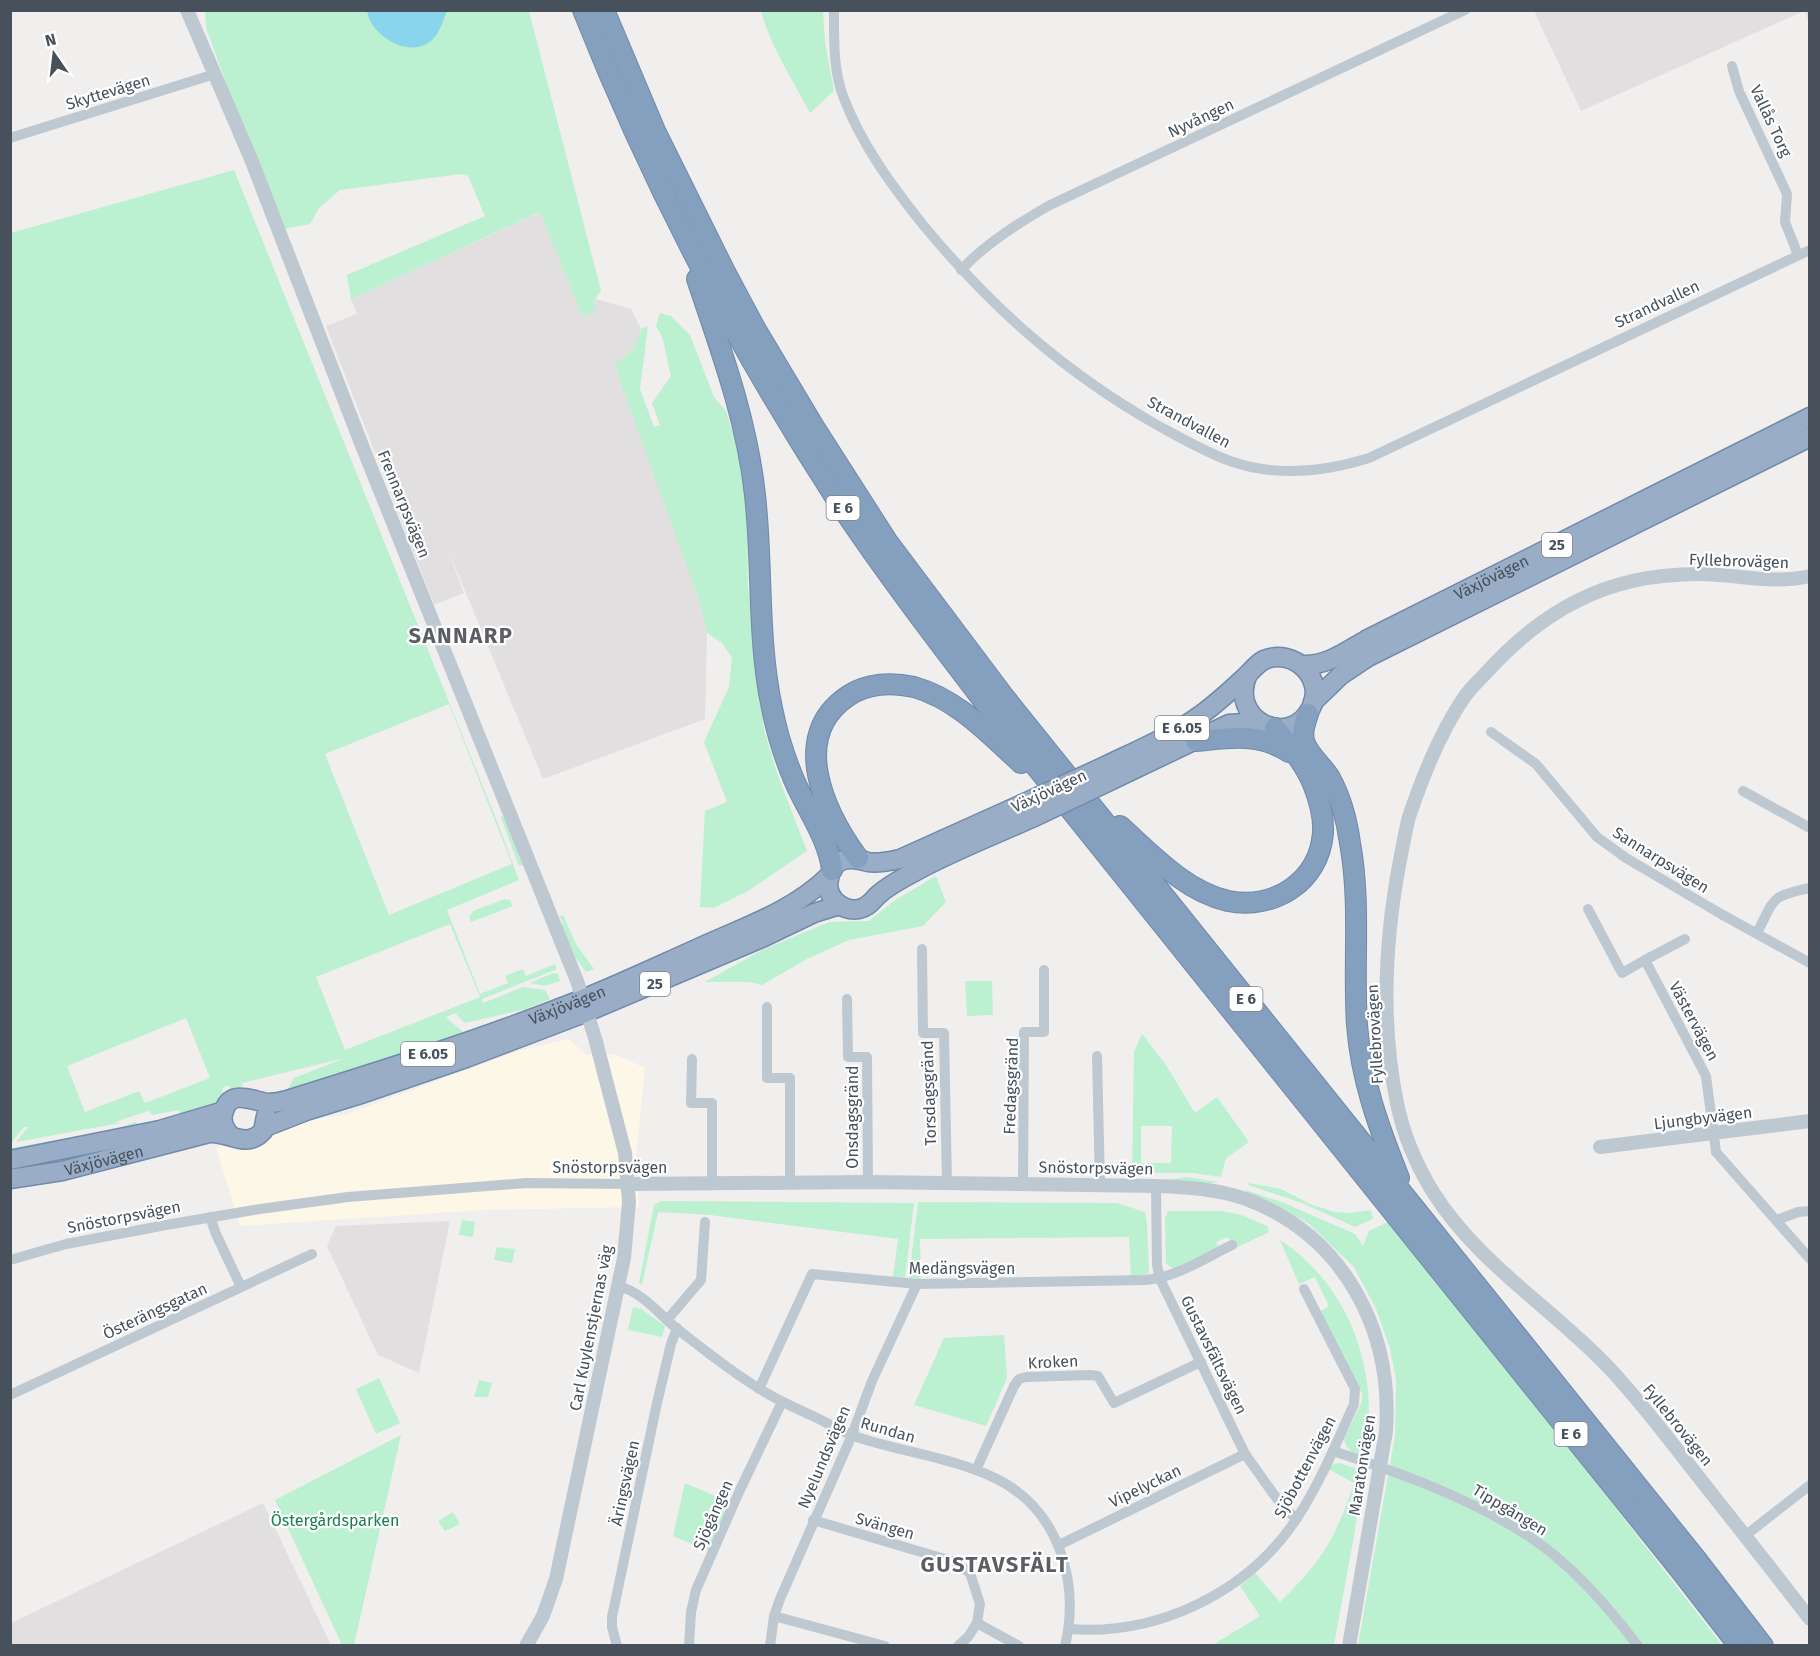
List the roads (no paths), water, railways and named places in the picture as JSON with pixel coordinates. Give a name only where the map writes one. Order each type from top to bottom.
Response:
[{"type":"highway","name":"E 6","points":[[583,10],[638,141],[739,339],[838,500],[939,644],[1739,1646]]},
{"type":"highway","name":"E 6","points":[[603,10],[624,62],[694,212],[756,330],[814,427],[887,541],[956,634],[1077,788],[1763,1646]]},
{"type":"highway","points":[[677,220],[738,402],[747,441],[756,497],[762,629],[772,710],[785,758],[827,851],[830,873],[829,891],[840,906]]},
{"type":"highway","name":"Växjövägen","points":[[1110,773],[1186,726],[1221,699],[1255,666],[1273,657],[1283,657],[1302,665],[1314,665],[1332,660],[1376,635],[1809,417]]},
{"type":"highway","name":"Växjövägen","points":[[10,1179],[62,1171],[215,1133],[242,1141],[250,1140],[257,1137],[265,1127],[306,1110],[358,1095],[466,1058],[585,1006],[773,915],[806,896],[843,860],[880,862],[900,859],[1026,811],[1110,773],[1196,741],[1228,724],[1293,725],[1341,675],[1368,657],[1809,437]]},
{"type":"highway","points":[[1302,665],[1312,678],[1314,686],[1311,708],[1304,726],[1304,740],[1330,778],[1338,795],[1350,842],[1355,892],[1357,1027],[1366,1085],[1383,1139],[1407,1198]]},
{"type":"highway","points":[[1077,788],[1180,878],[1211,895],[1246,903],[1282,896],[1296,887],[1307,876],[1315,861],[1323,833],[1322,816],[1313,784],[1294,750],[1267,725],[1253,717],[1245,704],[1244,689],[1248,674]]},
{"type":"highway","points":[[877,896],[880,887],[875,868],[863,860],[838,827],[821,790],[816,761],[816,746],[822,726],[832,710],[852,693],[873,686],[892,684],[913,687],[942,699],[971,718],[1069,807]]},
{"type":"highway","points":[[1196,741],[1240,738],[1265,740],[1289,752],[1304,767]]},
{"type":"highway","name":"Växjövägen","points":[[10,1160],[160,1130],[224,1111],[231,1102],[238,1098],[247,1097],[272,1103],[287,1100],[467,1041],[585,1006],[764,937],[814,912],[840,906],[860,909],[916,871],[1026,811]]},
{"type":"highway","points":[[258,1101],[266,1113],[265,1127]]},
{"type":"highway","points":[[224,1111],[223,1123],[231,1136]]},
{"type":"street","name":"Frennarpsvägen","points":[[187,10],[251,159],[361,443],[462,690],[585,1006]]},
{"type":"street","name":"Strandvallen","points":[[834,10],[834,44],[842,93],[864,143],[907,204],[961,270],[1006,316],[1072,370],[1188,442],[1231,461],[1262,468],[1303,471],[1345,465],[1369,458],[1809,250]]},
{"type":"street","name":"Nyvången","points":[[961,270],[969,261],[1029,217],[1050,205],[1465,10]]},
{"type":"street","name":"Vallås Torg","points":[[1732,66],[1739,91],[1787,194],[1785,222],[1798,255]]},
{"type":"street","name":"Skyttevägen","points":[[10,138],[215,74]]},
{"type":"street","name":"Fyllebrovägen","points":[[1809,576],[1795,579],[1753,579],[1700,574],[1650,578],[1609,588],[1577,601],[1536,625],[1505,651],[1466,695],[1437,745],[1408,819],[1396,884],[1390,938],[1388,1015],[1390,1059],[1397,1106],[1410,1143],[1431,1189],[1453,1221],[1496,1265],[1610,1368],[1746,1535],[1809,1619]]},
{"type":"street","name":"Sannarpsvägen","points":[[1491,732],[1536,764],[1604,842],[1635,864],[1809,963]]},
{"type":"street","points":[[1743,791],[1809,828]]},
{"type":"street","points":[[1757,933],[1773,901],[1778,896],[1809,888]]},
{"type":"street","points":[[1588,909],[1622,973],[1685,939]]},
{"type":"street","name":"Torsdagsgränd","points":[[922,949],[923,1033],[944,1033],[947,1183]]},
{"type":"street","name":"Västervägen","points":[[1645,960],[1706,1076],[1716,1152],[1809,1259]]},
{"type":"street","name":"Fredagsgränd","points":[[1023,1183],[1024,1032],[1044,1032],[1044,970]]},
{"type":"street","name":"Onsdagsgränd","points":[[848,999],[848,1057],[867,1057],[868,1182]]},
{"type":"street","name":"Carl Kuylenstjernas väg","points":[[526,1646],[543,1616],[556,1579],[627,1235],[629,1184],[624,1146],[585,1006]]},
{"type":"street","points":[[767,1007],[767,1078],[790,1078],[790,1182]]},
{"type":"street","points":[[1097,1056],[1100,1185]]},
{"type":"street","points":[[692,1059],[691,1103],[712,1103],[712,1183]]},
{"type":"street","name":"Ljungbyvägen","points":[[1600,1147],[1809,1121]]},
{"type":"street","name":"Snöstorpsvägen","points":[[10,1260],[66,1244],[210,1217],[348,1197],[527,1183],[1023,1183],[1156,1186],[1215,1192]]},
{"type":"street","name":"Gustavsfältsvägen","points":[[1156,1186],[1157,1265],[1160,1279],[1245,1454],[1285,1510],[1297,1518]]},
{"type":"street","name":"Maratonvägen","points":[[1215,1192],[1246,1200],[1291,1223],[1321,1247],[1347,1278],[1374,1330],[1384,1367],[1388,1408],[1349,1646]]},
{"type":"street","points":[[1777,1220],[1798,1212],[1809,1211]]},
{"type":"street","points":[[210,1217],[241,1287]]},
{"type":"street","points":[[667,1320],[701,1280],[705,1222]]},
{"type":"street","name":"Medängsvägen","points":[[759,1389],[812,1274],[916,1284],[1160,1279],[1232,1245]]},
{"type":"street","name":"Österängsgatan","points":[[10,1395],[312,1254]]},
{"type":"street","name":"Nyelundsvägen","points":[[770,1646],[774,1616],[813,1520],[916,1284]]},
{"type":"street","name":"Rundan","points":[[618,1286],[642,1298],[677,1328],[759,1389],[782,1402],[852,1435],[976,1470],[998,1479],[1018,1493],[1041,1516],[1059,1545],[1067,1568],[1071,1608],[1065,1646]]},
{"type":"street","name":"Sjöbottenvägen","points":[[1069,1629],[1116,1628],[1144,1623],[1195,1607],[1250,1571],[1277,1544],[1297,1518],[1333,1451],[1354,1404],[1355,1389],[1304,1288]]},
{"type":"street","name":"Äringsvägen","points":[[617,1646],[612,1617],[657,1403],[677,1328]]},
{"type":"street","name":"Kroken","points":[[976,1470],[1019,1379],[1098,1376],[1114,1403],[1201,1362]]},
{"type":"street","name":"Sjögången","points":[[689,1646],[691,1612],[696,1590],[782,1402]]},
{"type":"street","name":"Tippgången","points":[[1333,1451],[1461,1498],[1534,1540],[1592,1590],[1638,1646]]},
{"type":"street","name":"Vipelyckan","points":[[1059,1545],[1245,1454]]},
{"type":"street","points":[[1746,1535],[1809,1485]]},
{"type":"street","name":"Svängen","points":[[813,1520],[955,1562],[970,1573],[980,1604],[977,1623]]},
{"type":"street","points":[[774,1616],[885,1646]]},
{"type":"street","points":[[958,1646],[968,1637],[977,1623],[1019,1646]]},
{"type":"water","points":[[367,10],[447,11],[435,37],[423,46],[413,47],[403,46],[384,36],[370,20]]},
{"type":"district","name":"SANNARP","points":[[461,635]]},
{"type":"district","name":"GUSTAVSFÄLT","points":[[995,1564]]},
{"type":"park label","name":"Östergårdsparken","points":[[335,1520]]}]
